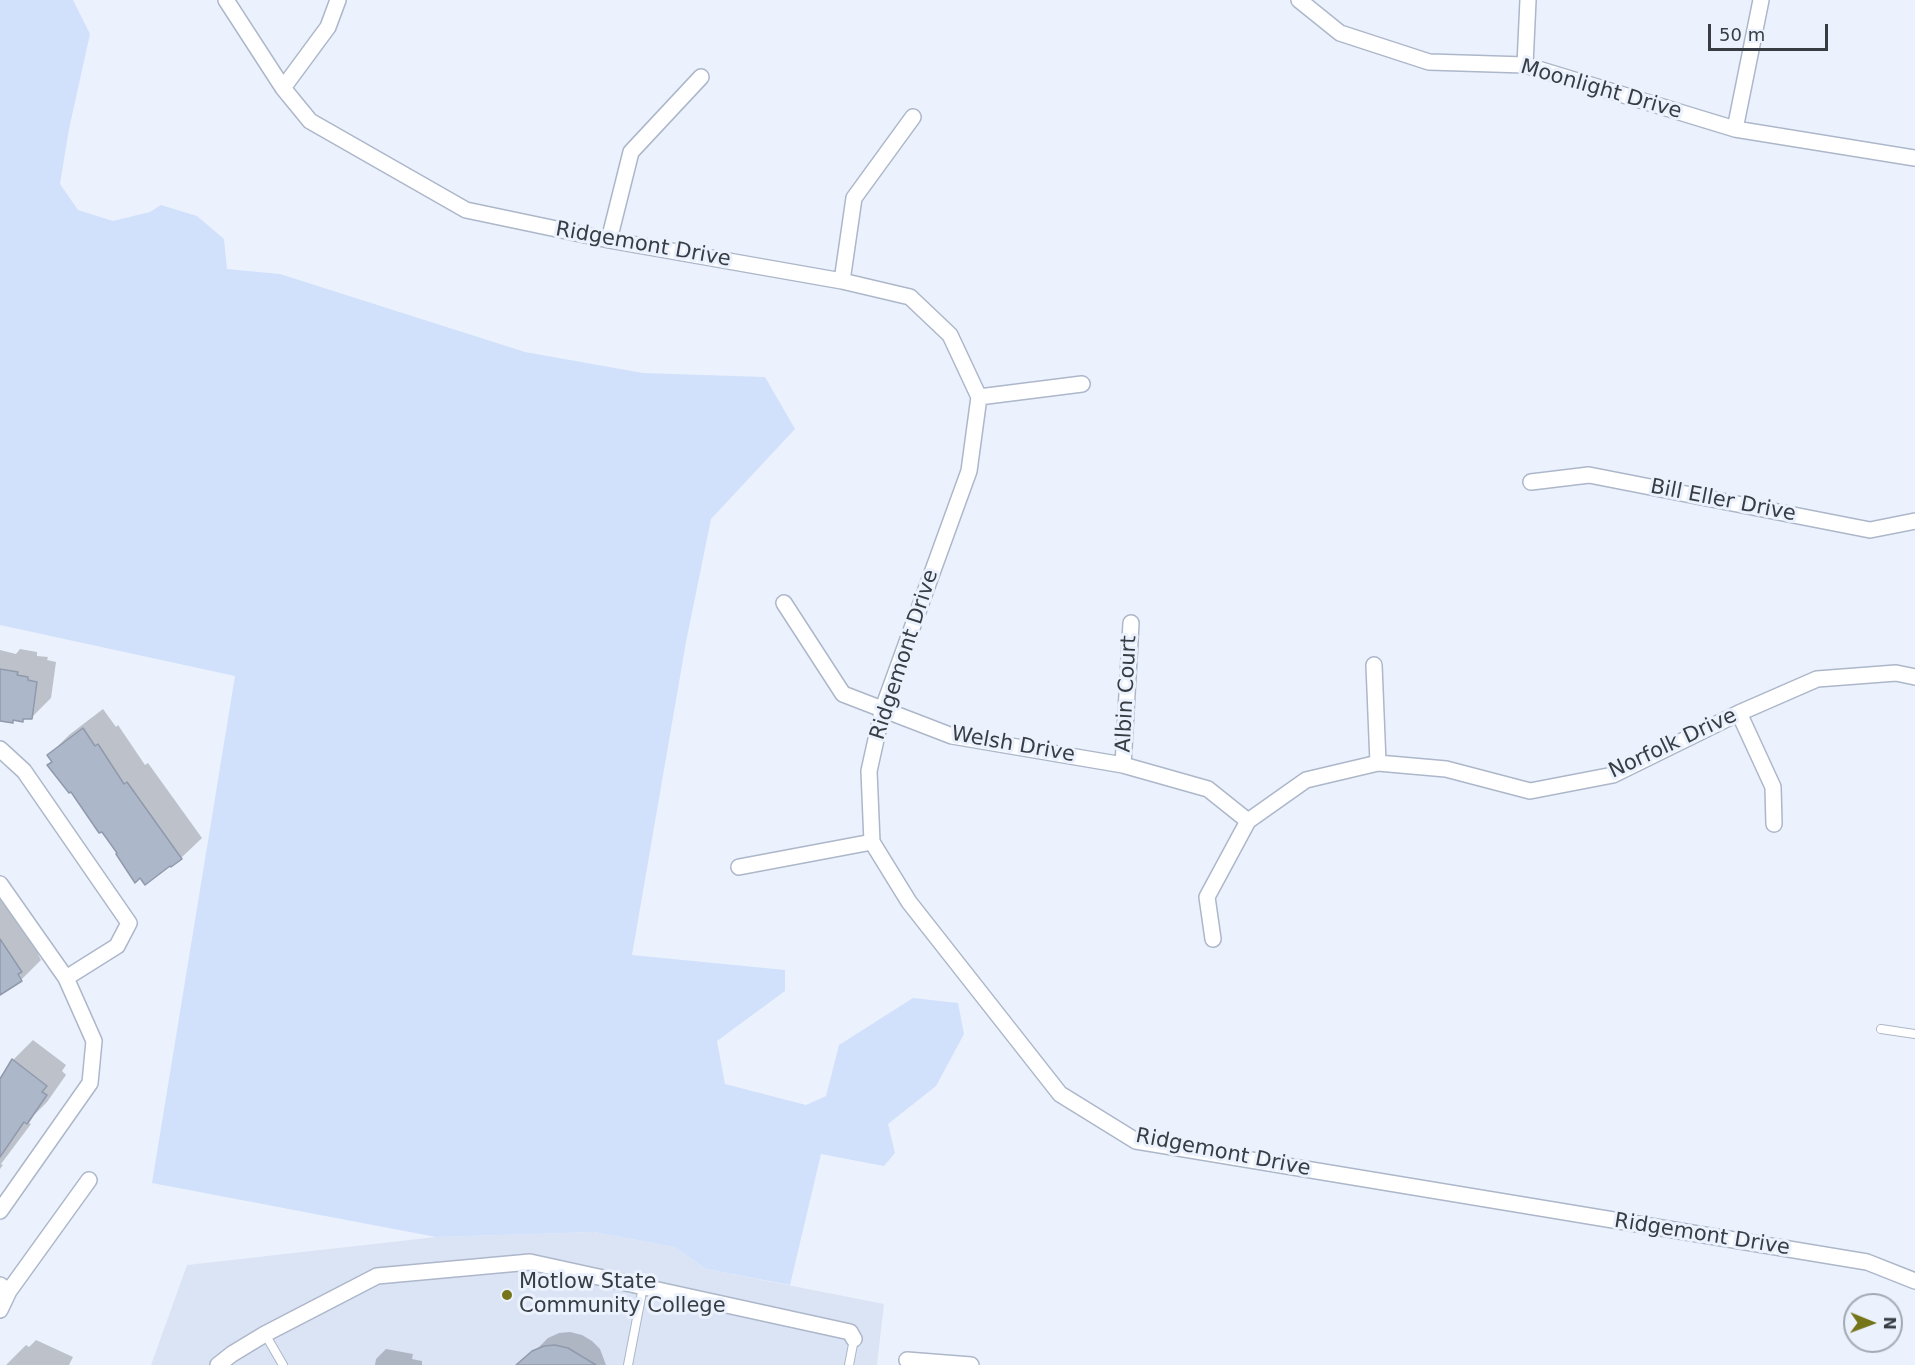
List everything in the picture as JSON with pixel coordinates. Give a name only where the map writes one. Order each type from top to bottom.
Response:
[{"type":"street","name":"Ridgemont Drive","points":[[226,0],[283,88],[310,121],[465,210],[609,240],[842,281],[910,297],[950,335],[979,397],[969,471],[883,708],[868,771],[872,842],[909,902],[1060,1094],[1136,1141],[1867,1262],[1915,1281]]},
{"type":"street","points":[[283,88],[328,27],[338,0]]},
{"type":"street","name":"Moonlight Drive","points":[[1299,0],[1340,33],[1429,62],[1525,65],[1735,129],[1915,158]]},
{"type":"street","points":[[1525,65],[1528,0]]},
{"type":"street","points":[[1735,129],[1761,0]]},
{"type":"street","points":[[609,240],[631,152],[701,77]]},
{"type":"street","points":[[842,281],[854,198],[913,117]]},
{"type":"street","points":[[979,397],[1082,384]]},
{"type":"street","name":"Bill Eller Drive","points":[[1531,482],[1589,475],[1870,530],[1915,521]]},
{"type":"street","name":"Welsh Drive","points":[[784,603],[843,694],[952,736],[1123,765],[1208,789],[1248,821]]},
{"type":"street","name":"Albin Court","points":[[1123,765],[1131,623]]},
{"type":"street","points":[[1374,665],[1378,764]]},
{"type":"street","name":"Norfolk Drive","points":[[1213,939],[1207,897],[1248,821],[1306,780],[1378,764],[1446,769],[1530,791],[1613,775],[1739,713],[1817,679],[1896,673],[1915,677]]},
{"type":"street","points":[[1739,713],[1773,788],[1774,824]]},
{"type":"street","points":[[0,749],[24,771],[129,923],[117,946],[66,978]]},
{"type":"street","points":[[739,867],[872,842]]},
{"type":"street","points":[[0,884],[66,978],[94,1041],[90,1083],[0,1211]]},
{"type":"street","points":[[0,1310],[5,1288],[89,1180]]},
{"type":"street","points":[[218,1365],[232,1353],[265,1334],[377,1276],[530,1262],[850,1332],[854,1339]]},
{"type":"street","points":[[907,1360],[971,1365]]},
{"type":"lane","points":[[1881,1029],[1915,1034]]},
{"type":"lane","points":[[628,1365],[643,1287]]},
{"type":"lane","points":[[265,1334],[282,1365]]},
{"type":"lane","points":[[849,1365],[854,1339]]},
{"type":"shaded area","points":[[0,0],[73,0],[90,34],[69,129],[60,184],[78,210],[113,221],[150,212],[161,205],[197,216],[224,239],[227,269],[280,274],[525,352],[643,373],[765,377],[795,429],[711,519],[686,642],[632,955],[785,970],[785,991],[717,1041],[725,1084],[806,1105],[826,1096],[839,1045],[913,998],[958,1003],[964,1034],[936,1086],[888,1124],[895,1153],[884,1166],[821,1154],[790,1285],[706,1269],[675,1247],[594,1232],[436,1237],[152,1183],[235,676],[0,625]]},
{"type":"shaded area","name":"Motlow State Community College","points":[[594,1232],[675,1247],[706,1269],[884,1304],[877,1365],[151,1365],[187,1265],[436,1237]]},
{"type":"building","points":[[0,669],[18,672],[17,675],[37,682],[32,719],[23,719],[23,722],[13,720],[13,723],[0,721]]},
{"type":"building","points":[[83,728],[95,746],[98,744],[124,784],[127,782],[182,859],[145,885],[140,878],[135,883],[102,832],[99,833],[71,792],[69,793],[47,765],[52,762],[47,755]]},
{"type":"building","points":[[0,939],[22,972],[18,974],[22,981],[0,995]]},
{"type":"building","points":[[12,1059],[47,1086],[42,1092],[47,1095],[27,1124],[24,1122],[0,1157],[0,1079]]},
{"type":"building","points":[[555,1345],[568,1348],[596,1365],[516,1365],[532,1351],[544,1346]]},
{"type":"place","name":"Motlow State Community College","points":[[507,1295]]}]
